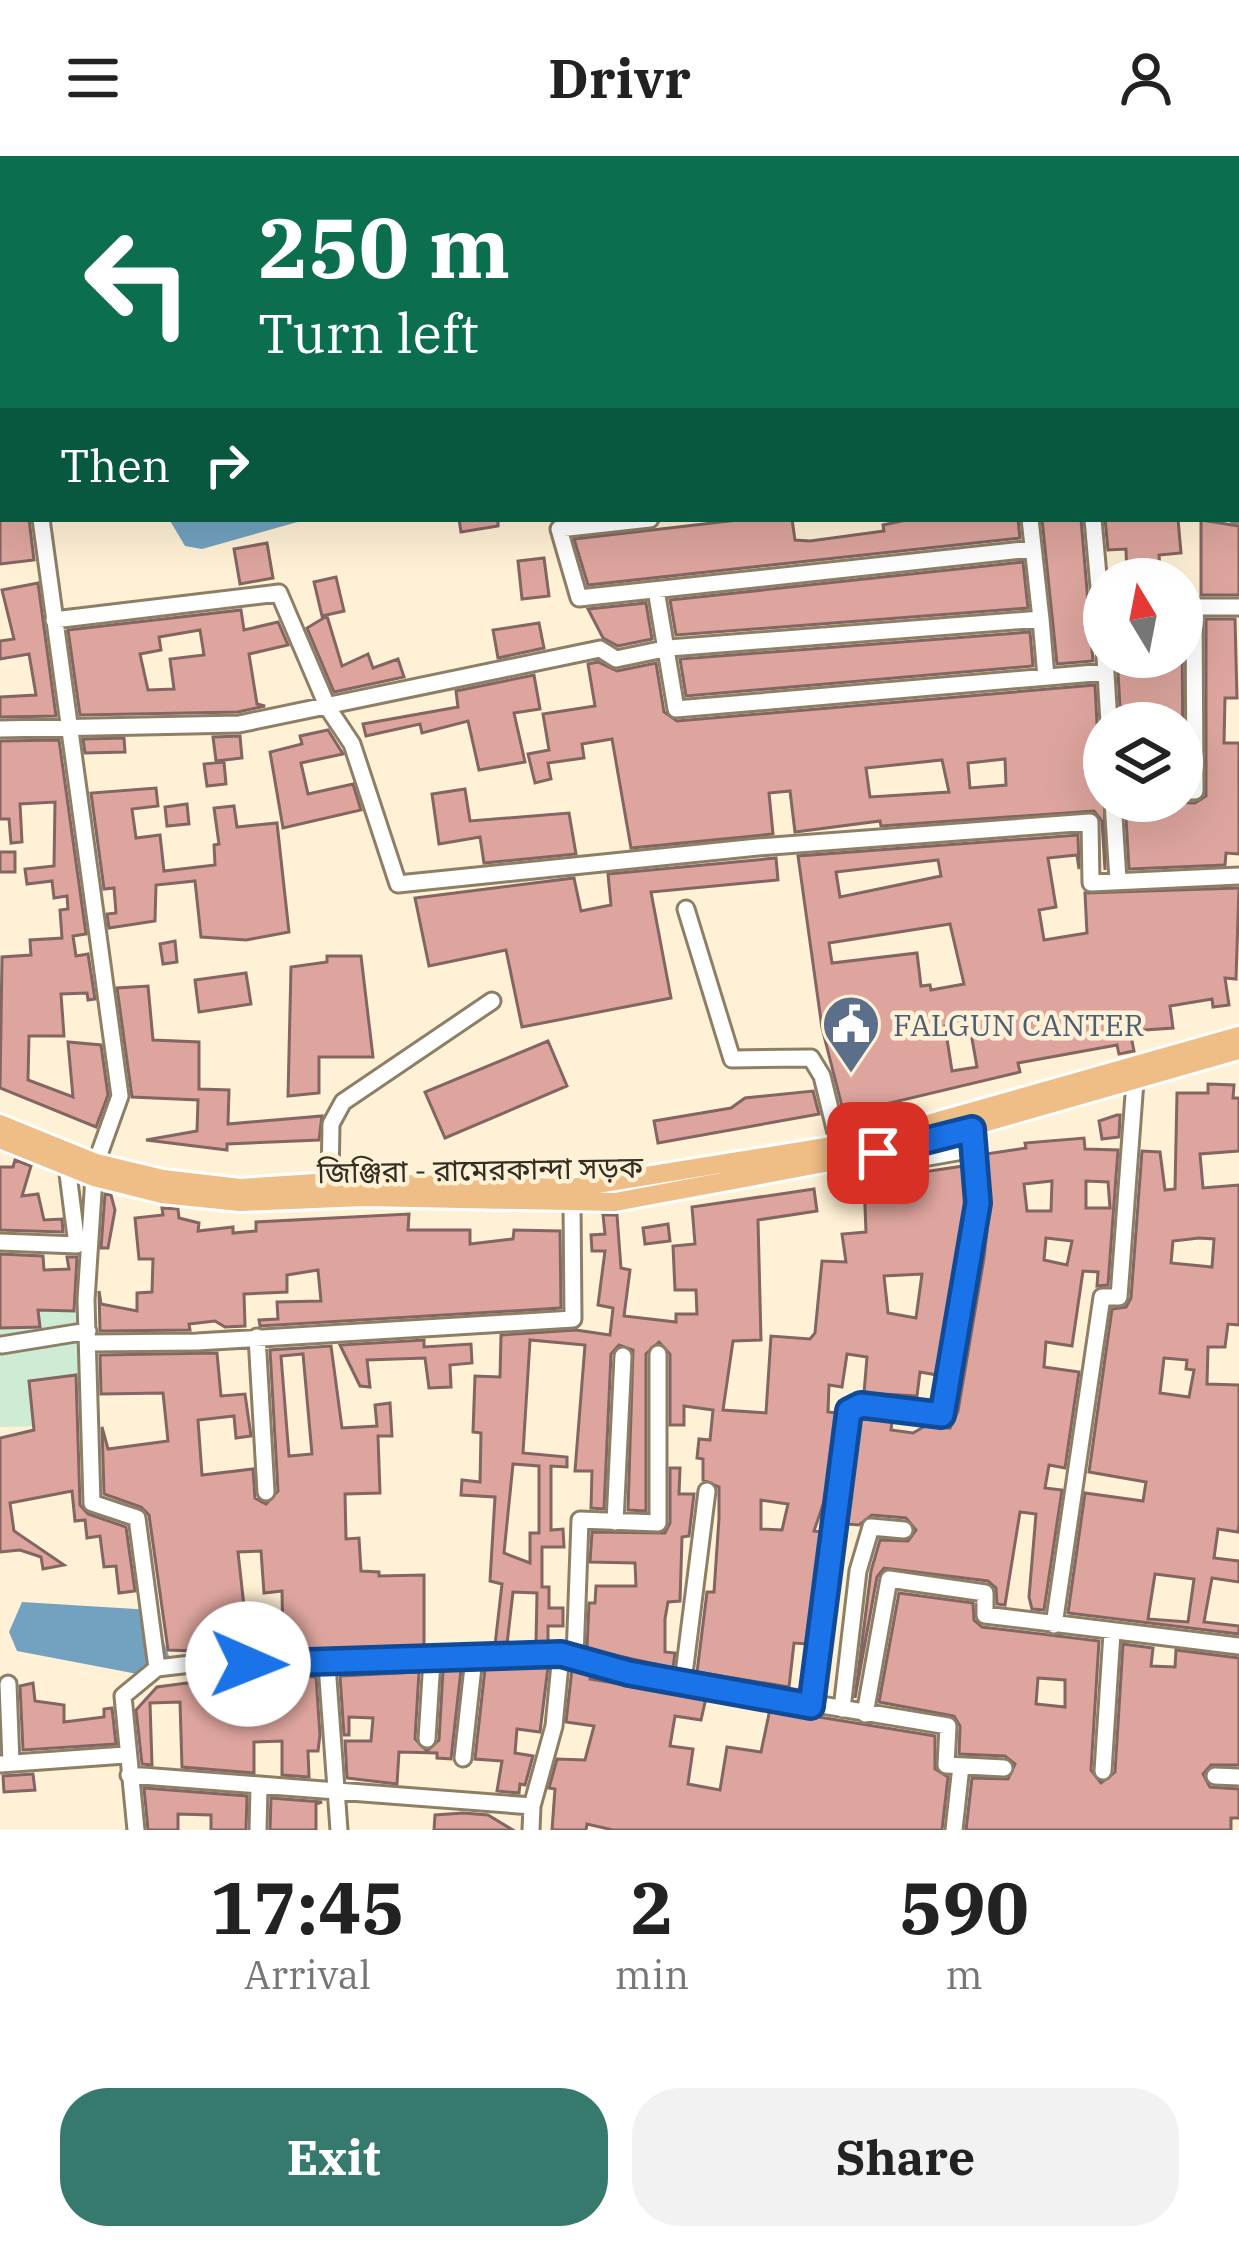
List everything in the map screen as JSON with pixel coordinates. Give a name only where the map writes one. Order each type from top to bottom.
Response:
[{"type":"main road","name":"জিঞ্জিরা - রামেরকান্দা সড়ক","points":[[2,1133],[162,1194],[240,1202],[528,1195],[839,1145],[954,1119],[1239,1036]]},
{"type":"main road","name":"জিঞ্জিরা - রামেরকান্দা সড়ক","points":[[2,1133],[67,1166],[163,1179],[240,1188],[330,1182],[528,1195],[572,1203],[703,1190],[973,1139],[1135,1081],[1239,1050]]},
{"type":"street","points":[[41,522],[120,1096],[95,1170],[89,1337],[92,1503],[136,1518],[157,1668]]},
{"type":"street","points":[[623,522],[559,529],[579,598],[1032,549]]},
{"type":"street","points":[[1030,522],[1046,677]]},
{"type":"street","points":[[1093,522],[1097,558]]},
{"type":"street","points":[[656,590],[676,709],[1046,677],[1083,669]]},
{"type":"street","points":[[54,620],[279,593],[328,708],[352,744],[398,884],[758,848],[1090,822],[1091,883],[1239,876]]},
{"type":"street","points":[[1203,607],[1239,608]]},
{"type":"street","points":[[0,729],[239,724],[600,649],[616,659],[669,649],[1041,619]]},
{"type":"street","points":[[1114,822],[1118,880]]},
{"type":"street","points":[[686,909],[732,1059],[811,1058],[822,1076],[839,1145]]},
{"type":"street","points":[[330,1182],[331,1124],[344,1102],[491,1001]]},
{"type":"street","points":[[1054,1625],[1102,1298],[1118,1297],[1135,1081]]},
{"type":"street","points":[[811,1706],[849,1411],[861,1405],[942,1415],[978,1203],[973,1139],[843,1172]]},
{"type":"street","points":[[0,1242],[77,1244],[67,1166]]},
{"type":"street","points":[[2,1345],[89,1337],[257,1337],[574,1319],[572,1203]]},
{"type":"street","points":[[257,1337],[266,1492]]},
{"type":"street","points":[[531,1830],[532,1806],[568,1656],[580,1520],[658,1523],[658,1354]]},
{"type":"street","points":[[615,1522],[622,1356]]},
{"type":"street","points":[[683,1682],[707,1491]]},
{"type":"street","points":[[842,1709],[858,1571],[871,1527],[904,1530]]},
{"type":"street","points":[[865,1714],[890,1579],[985,1593],[985,1616],[1239,1646]]},
{"type":"street","points":[[1103,1772],[1112,1634]]},
{"type":"street","points":[[136,1830],[125,1755],[123,1696],[157,1668],[208,1662],[327,1665],[568,1656],[811,1706],[948,1726],[946,1765],[1004,1768]]},
{"type":"street","points":[[463,1758],[474,1658]]},
{"type":"street","points":[[427,1739],[433,1660]]},
{"type":"street","points":[[327,1665],[340,1830]]},
{"type":"street","points":[[8,1684],[6,1764],[125,1755]]},
{"type":"street","points":[[954,1830],[961,1766]]},
{"type":"street","points":[[129,1775],[532,1806]]},
{"type":"street","points":[[1215,1776],[1239,1777]]},
{"type":"street","points":[[258,1830],[259,1786]]},
{"type":"green space","points":[[29,1293],[77,1311],[91,1414],[50,1426],[0,1427],[0,1303]]},
{"type":"water","points":[[171,522],[297,522],[202,549],[185,546]]},
{"type":"water","points":[[22,1602],[152,1610],[169,1656],[148,1676],[17,1651],[9,1632]]},
{"type":"building","points":[[0,522],[29,522],[34,560],[0,564]]},
{"type":"building","points":[[459,522],[498,522],[498,526],[461,532]]},
{"type":"building","points":[[721,522],[792,522],[795,540],[810,541],[884,531],[883,525],[897,522],[1018,522],[1020,538],[588,585],[574,539]]},
{"type":"building","points":[[1042,522],[1081,522],[1083,662],[1057,664]]},
{"type":"building","points":[[1105,522],[1178,522],[1181,553],[1126,558],[1126,549],[1108,550]]},
{"type":"building","points":[[1201,522],[1239,526],[1239,595],[1203,595]]},
{"type":"building","points":[[267,543],[273,578],[240,584],[234,549]]},
{"type":"building","points":[[544,558],[549,596],[522,599],[518,561]]},
{"type":"building","points":[[1023,562],[1028,608],[676,635],[670,600]]},
{"type":"building","points":[[336,577],[344,611],[322,616],[314,582]]},
{"type":"building","points":[[38,583],[56,716],[0,717],[0,697],[36,695],[29,654],[0,659],[0,641],[14,639],[2,590]]},
{"type":"building","points":[[646,603],[652,639],[618,646],[603,638],[588,609]]},
{"type":"building","points":[[241,610],[244,630],[278,622],[288,645],[249,654],[257,704],[265,706],[238,712],[80,715],[68,630]],"holes":[[[200,630],[204,655],[170,659],[174,689],[148,690],[140,654],[161,650],[159,637]]]},
{"type":"building","points":[[327,616],[342,666],[368,654],[373,668],[398,659],[404,677],[334,692],[307,628]]},
{"type":"building","points":[[1206,619],[1235,619],[1237,698],[1225,698],[1224,743],[1239,743],[1239,854],[1226,853],[1225,865],[1129,869],[1126,822],[1203,822]]},
{"type":"building","points":[[539,623],[544,648],[498,658],[493,630]]},
{"type":"building","points":[[1030,632],[1033,666],[686,696],[680,659]]},
{"type":"building","points":[[598,662],[617,671],[656,663],[664,712],[677,721],[1095,685],[1096,702],[1083,702],[1083,812],[881,826],[880,821],[795,832],[790,791],[769,793],[773,834],[631,848],[612,739],[582,744],[584,758],[548,763],[551,779],[535,783],[528,754],[549,750],[543,714],[595,706],[588,664]],"holes":[[[1005,759],[1006,785],[970,788],[968,763]],[[942,760],[949,792],[870,797],[866,768]]]},
{"type":"building","points":[[534,675],[540,709],[514,713],[525,762],[479,770],[468,721],[422,733],[420,724],[366,736],[363,724],[458,707],[456,691]]},
{"type":"building","points":[[1118,678],[1182,678],[1183,702],[1120,702]]},
{"type":"building","points":[[328,730],[343,754],[301,763],[308,794],[353,784],[361,810],[283,828],[270,752],[302,744],[300,736]]},
{"type":"building","points":[[240,736],[242,758],[216,761],[213,737]]},
{"type":"building","points":[[124,738],[125,752],[85,753],[83,739]]},
{"type":"building","points":[[59,740],[86,934],[73,936],[76,956],[88,954],[95,999],[88,1000],[87,993],[61,994],[64,1036],[29,1036],[28,1080],[73,1097],[68,1042],[101,1045],[108,1095],[96,1127],[0,1088],[2,957],[31,955],[30,940],[62,938],[60,910],[68,909],[67,896],[54,898],[52,881],[27,884],[25,869],[54,866],[55,802],[20,804],[22,842],[11,843],[9,819],[0,819],[0,741]]},
{"type":"building","points":[[224,762],[226,784],[207,786],[204,764]]},
{"type":"building","points":[[156,788],[158,806],[132,809],[136,838],[160,835],[164,871],[215,865],[214,845],[219,844],[214,808],[234,806],[237,827],[277,823],[289,932],[246,940],[201,937],[195,881],[156,885],[155,921],[109,928],[107,914],[116,913],[114,888],[104,889],[91,793]]},
{"type":"building","points":[[465,789],[470,821],[569,813],[576,854],[484,863],[480,837],[439,844],[432,794]]},
{"type":"building","points":[[187,804],[189,824],[167,826],[165,807]]},
{"type":"building","points":[[1078,835],[1079,869],[1077,855],[1048,858],[1056,907],[1039,910],[1044,940],[1087,933],[1085,893],[1239,888],[1236,979],[1225,978],[1229,1005],[1213,1007],[1212,999],[1170,1006],[1173,1028],[1130,1031],[1134,1051],[1119,1054],[1117,1045],[1018,1063],[1020,1072],[844,1114],[822,1028],[798,856]],"holes":[[[938,860],[941,876],[840,897],[836,872]],[[950,924],[964,984],[931,990],[930,985],[921,986],[917,953],[832,963],[829,943]],[[969,1022],[977,1067],[952,1071],[945,1026]]]},
{"type":"building","points":[[0,852],[15,852],[15,872],[0,872]]},
{"type":"building","points":[[776,858],[778,880],[651,892],[671,998],[522,1027],[506,950],[429,966],[415,898],[574,878],[581,911],[611,905],[608,874]]},
{"type":"building","points":[[175,941],[177,962],[163,964],[160,944]]},
{"type":"building","points":[[327,956],[361,956],[373,1057],[319,1057],[319,1093],[288,1096],[291,967],[327,962]]},
{"type":"building","points":[[246,973],[251,1004],[199,1012],[195,980]]},
{"type":"building","points":[[148,986],[153,1040],[199,1042],[199,1089],[229,1090],[228,1124],[322,1116],[319,1140],[227,1144],[227,1150],[146,1140],[197,1131],[198,1100],[132,1097],[117,988]]},
{"type":"building","points":[[548,1041],[567,1086],[445,1138],[425,1092]]},
{"type":"building","points":[[1208,1084],[1234,1085],[1233,1098],[1239,1098],[1239,1151],[1200,1154],[1203,1188],[1239,1185],[1239,1325],[1228,1324],[1225,1347],[1208,1347],[1207,1384],[1239,1385],[1238,1532],[1218,1529],[1214,1558],[1239,1561],[1239,1582],[1212,1578],[1204,1622],[1239,1626],[1239,1634],[1068,1613],[1085,1493],[1143,1501],[1146,1482],[1089,1472],[1112,1309],[1126,1307],[1131,1298],[1142,1151],[1160,1152],[1165,1190],[1175,1189],[1177,1093],[1208,1093]],"holes":[[[1214,1239],[1212,1267],[1171,1263],[1173,1241]],[[1164,1358],[1187,1360],[1186,1369],[1194,1370],[1189,1397],[1160,1393]],[[1155,1574],[1194,1579],[1188,1622],[1148,1619]]]},
{"type":"building","points":[[813,1091],[819,1114],[658,1143],[654,1121],[731,1108],[745,1098]]},
{"type":"building","points":[[1120,1115],[1119,1137],[1102,1139],[1099,1121]]},
{"type":"building","points":[[1084,1138],[1085,1149],[1118,1150],[1108,1285],[1097,1286],[1098,1272],[1083,1271],[1072,1346],[1046,1342],[1044,1367],[1079,1372],[1065,1468],[1049,1465],[1045,1488],[1062,1490],[1044,1610],[1032,1609],[1029,1597],[1036,1514],[1020,1512],[1005,1605],[997,1604],[996,1588],[988,1581],[884,1568],[877,1577],[855,1698],[871,1571],[880,1540],[908,1541],[916,1530],[906,1518],[872,1515],[859,1525],[846,1524],[860,1419],[892,1421],[891,1430],[913,1433],[927,1425],[950,1428],[958,1411],[984,1258],[990,1203],[986,1154],[1026,1148],[1025,1143]],"holes":[[[1052,1181],[1051,1211],[1027,1211],[1024,1184]],[[1086,1181],[1108,1182],[1110,1208],[1086,1208]],[[1046,1238],[1072,1241],[1067,1265],[1044,1260]]]},
{"type":"building","points":[[15,1160],[31,1166],[22,1196],[38,1194],[44,1220],[62,1219],[63,1232],[0,1230],[0,1167],[13,1167]]},
{"type":"building","points":[[963,1166],[966,1202],[937,1375],[920,1372],[917,1396],[864,1393],[867,1357],[847,1354],[842,1387],[829,1385],[828,1412],[837,1413],[826,1496],[814,1531],[821,1532],[807,1644],[794,1643],[789,1687],[697,1672],[707,1592],[714,1592],[719,1487],[703,1480],[703,1459],[697,1458],[699,1439],[710,1440],[713,1410],[684,1406],[684,1425],[670,1425],[670,1354],[659,1342],[646,1354],[646,1511],[628,1510],[633,1350],[619,1345],[611,1354],[604,1509],[591,1508],[592,1471],[575,1471],[585,1345],[530,1340],[523,1453],[567,1457],[567,1467],[551,1466],[551,1530],[563,1529],[564,1547],[542,1547],[542,1587],[549,1587],[549,1608],[563,1608],[563,1626],[548,1626],[548,1643],[536,1643],[537,1593],[513,1592],[507,1644],[495,1645],[502,1584],[490,1581],[495,1497],[461,1495],[462,1480],[480,1482],[481,1433],[473,1432],[475,1376],[500,1377],[501,1335],[576,1330],[610,1335],[613,1308],[598,1305],[605,1251],[592,1251],[591,1235],[605,1234],[603,1215],[617,1215],[621,1268],[630,1270],[624,1316],[676,1322],[676,1314],[697,1314],[696,1290],[675,1290],[673,1246],[695,1244],[692,1207],[814,1189],[817,1211],[758,1220],[761,1340],[733,1341],[723,1410],[766,1413],[771,1336],[810,1339],[815,1333],[822,1261],[846,1262],[842,1234],[866,1232],[864,1181]],"holes":[[[922,1274],[916,1318],[888,1313],[884,1276]],[[513,1464],[539,1466],[539,1533],[530,1533],[530,1563],[504,1553]],[[761,1500],[788,1504],[782,1530],[761,1529]]]},
{"type":"building","points":[[105,1194],[111,1195],[115,1210],[108,1248],[101,1248]]},
{"type":"building","points":[[162,1208],[178,1209],[179,1218],[199,1223],[198,1231],[233,1227],[233,1233],[256,1231],[256,1222],[409,1214],[408,1230],[470,1230],[470,1244],[513,1239],[514,1230],[560,1231],[561,1308],[260,1326],[259,1320],[278,1319],[277,1302],[321,1301],[318,1270],[287,1275],[287,1292],[244,1294],[245,1326],[225,1327],[215,1321],[189,1324],[190,1330],[100,1331],[99,1291],[101,1304],[137,1311],[137,1293],[152,1292],[153,1259],[139,1259],[135,1218],[163,1215]]},
{"type":"building","points":[[668,1224],[670,1241],[645,1244],[643,1228]]},
{"type":"building","points":[[0,1254],[43,1256],[44,1270],[69,1269],[67,1257],[77,1257],[74,1311],[38,1310],[40,1327],[0,1328]]},
{"type":"building","points":[[424,1340],[424,1347],[471,1344],[472,1363],[450,1365],[451,1387],[429,1388],[425,1358],[367,1360],[370,1387],[360,1386],[340,1345]]},
{"type":"building","points":[[331,1346],[342,1428],[377,1426],[375,1405],[390,1403],[392,1436],[378,1436],[380,1493],[345,1494],[346,1539],[359,1538],[361,1571],[379,1572],[379,1576],[424,1575],[424,1648],[287,1654],[168,1650],[149,1515],[141,1507],[104,1494],[102,1427],[108,1449],[168,1441],[163,1393],[101,1394],[100,1355],[217,1353],[221,1396],[245,1394],[251,1436],[236,1438],[234,1416],[198,1420],[202,1475],[253,1469],[255,1498],[266,1504],[278,1491],[270,1350]],"holes":[[[303,1354],[312,1454],[289,1456],[281,1356]],[[261,1551],[264,1593],[282,1591],[283,1645],[248,1643],[238,1552]]]},
{"type":"building","points":[[76,1375],[80,1505],[88,1514],[126,1527],[135,1591],[119,1593],[116,1566],[104,1567],[100,1536],[87,1538],[85,1520],[75,1521],[72,1491],[10,1503],[14,1531],[64,1565],[43,1569],[41,1557],[20,1550],[0,1552],[0,1438],[34,1430],[29,1381]]},
{"type":"building","points":[[670,1468],[680,1468],[679,1494],[694,1494],[689,1536],[682,1537],[680,1601],[668,1602],[665,1619],[665,1652],[675,1653],[673,1668],[587,1649],[589,1603],[595,1603],[596,1586],[636,1586],[635,1563],[590,1562],[592,1532],[665,1533],[670,1523]]},
{"type":"building","points":[[899,1593],[973,1603],[974,1620],[982,1627],[1099,1641],[1091,1770],[1101,1783],[1115,1772],[1123,1644],[1153,1648],[1151,1666],[1175,1667],[1176,1650],[1239,1658],[1239,1765],[1211,1765],[1203,1774],[1210,1787],[1239,1789],[1239,1818],[1231,1818],[1231,1830],[966,1830],[972,1778],[1008,1779],[1015,1764],[1005,1756],[959,1754],[960,1726],[954,1716],[879,1702]],"holes":[[[1038,1678],[1065,1680],[1065,1707],[1036,1704]]]},
{"type":"building","points":[[548,1667],[540,1732],[517,1729],[515,1753],[533,1756],[525,1785],[520,1784],[519,1793],[497,1791],[502,1761],[475,1759],[485,1669]]},
{"type":"building","points":[[572,1669],[591,1675],[590,1679],[706,1698],[701,1720],[675,1716],[670,1746],[693,1749],[688,1784],[720,1790],[727,1747],[761,1752],[770,1709],[935,1736],[935,1769],[948,1777],[942,1830],[613,1830],[587,1824],[586,1830],[552,1830],[555,1789],[549,1788],[557,1759],[585,1760],[594,1726],[566,1722]]},
{"type":"building","points":[[461,1670],[451,1759],[437,1758],[437,1753],[399,1752],[397,1784],[347,1778],[345,1741],[371,1741],[373,1718],[349,1717],[349,1735],[344,1735],[340,1676],[419,1672],[415,1739],[427,1751],[439,1740],[443,1671]]},
{"type":"building","points":[[195,1676],[316,1677],[320,1735],[318,1751],[308,1751],[309,1777],[282,1775],[282,1741],[254,1742],[254,1773],[182,1767],[180,1702],[150,1703],[152,1765],[142,1764],[136,1710],[157,1687],[195,1682]]},
{"type":"building","points":[[33,1683],[35,1701],[64,1705],[64,1722],[104,1717],[104,1709],[112,1708],[116,1744],[23,1750],[20,1686]]},
{"type":"building","points":[[33,1774],[35,1790],[4,1792],[3,1776]]},
{"type":"building","points":[[144,1788],[247,1796],[246,1830],[211,1830],[211,1815],[178,1814],[178,1830],[148,1830]]},
{"type":"building","points":[[271,1798],[322,1802],[316,1804],[316,1830],[270,1830]]},
{"type":"building","points":[[435,1815],[488,1815],[513,1830],[434,1830]]},
{"type":"place","name":"FALGUN CANTER","points":[[851,1075]]},
{"type":"route","points":[[248,1664],[561,1654],[629,1673],[811,1706],[849,1411],[861,1405],[942,1415],[970,1274],[978,1203],[972,1129],[878,1153]]}]
